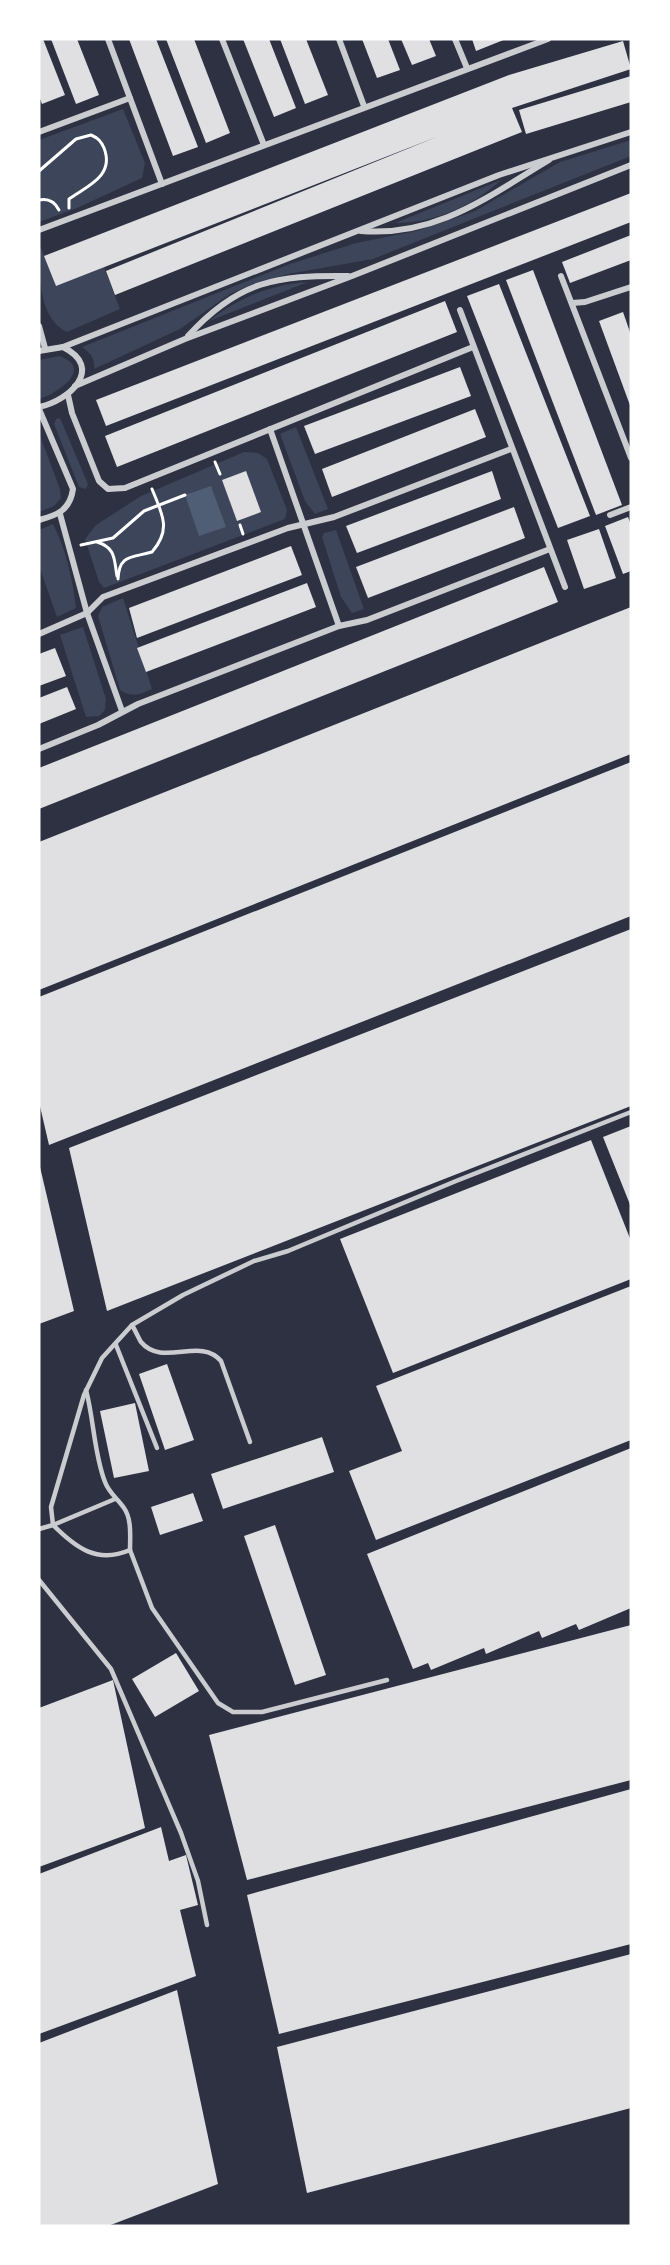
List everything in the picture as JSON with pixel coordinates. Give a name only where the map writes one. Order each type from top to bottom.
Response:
[{"type":"street","points":[[108,39],[162,184]]},
{"type":"street","points":[[222,39],[264,145]]},
{"type":"street","points":[[339,39],[364,106]]},
{"type":"street","points":[[456,39],[467,68]]},
{"type":"street","points":[[39,230],[364,106],[548,39]]},
{"type":"street","points":[[39,132],[130,98]]},
{"type":"street","points":[[39,327],[42,350],[63,347],[563,153],[631,132]]},
{"type":"street","points":[[360,231],[390,233],[456,214],[563,153]]},
{"type":"street","points":[[75,387],[186,339],[631,165]]},
{"type":"street","points":[[186,339],[209,313],[252,288],[298,275],[352,276]]},
{"type":"street","points":[[561,276],[631,458]]},
{"type":"street","points":[[572,303],[585,302],[631,287]]},
{"type":"street","points":[[460,310],[565,586]]},
{"type":"street","points":[[39,520],[60,514],[71,501],[73,489],[39,408],[68,395],[81,376],[82,367],[78,356],[63,347]]},
{"type":"street","points":[[68,395],[72,413],[99,481],[108,489],[125,488],[473,347]]},
{"type":"street","points":[[270,429],[301,524],[339,626]]},
{"type":"street","points":[[39,634],[87,613],[103,597],[301,524],[334,517],[511,449]]},
{"type":"street","points":[[610,515],[631,507]]},
{"type":"street","points":[[60,514],[87,613],[122,711]]},
{"type":"street","points":[[39,749],[98,725],[122,711],[339,626],[367,620],[550,549]]},
{"type":"lane","points":[[130,1550],[119,1555],[84,1551],[72,1545],[53,1525],[51,1507],[86,1390],[102,1358],[132,1325],[236,1269],[288,1251],[456,1180],[631,1112]]},
{"type":"lane","points":[[132,1325],[142,1344],[157,1351],[175,1354],[206,1350],[214,1352],[221,1361],[250,1442]]},
{"type":"lane","points":[[116,1345],[157,1448]]},
{"type":"lane","points":[[86,1390],[105,1483],[115,1499],[125,1509],[129,1520],[130,1550],[152,1608],[218,1703],[233,1712],[262,1712],[387,1680]]},
{"type":"lane","points":[[39,1529],[115,1499]]},
{"type":"lane","points":[[39,1580],[111,1669],[181,1833],[198,1881],[207,1925]]},
{"type":"path","points":[[39,171],[76,139],[91,135],[102,142],[106,153],[105,169],[90,186],[69,199],[74,218]]},
{"type":"path","points":[[39,200],[56,203],[64,222]]},
{"type":"path","points":[[118,578],[120,563],[125,558],[152,552],[165,532],[159,506],[148,479]]},
{"type":"path","points":[[70,547],[113,538],[144,511],[185,495]]},
{"type":"path","points":[[95,542],[107,545],[112,551],[123,591]]},
{"type":"shaded area","points":[[123,109],[145,163],[142,178],[77,208],[39,222],[39,140]]},
{"type":"shaded area","points":[[631,140],[631,156],[373,259],[288,274],[248,286],[230,294],[180,329],[94,369],[92,356],[82,347],[290,264],[356,243],[416,231],[475,211],[560,162]]},
{"type":"shaded area","points":[[501,180],[478,198],[452,211],[424,220],[395,223]]},
{"type":"shaded area","points":[[41,248],[56,285],[104,267],[120,309],[67,332],[58,326],[51,317],[42,296],[39,260],[39,249]]},
{"type":"shaded area","points":[[308,282],[209,321],[232,305],[256,294],[281,286]]},
{"type":"shaded area","points":[[59,356],[69,361],[74,367],[73,374],[55,392],[39,399],[39,360]]},
{"type":"shaded area","points":[[60,418],[88,484],[86,489],[79,487],[54,424],[56,419]]},
{"type":"shaded area","points":[[296,427],[328,509],[315,514],[305,501],[280,434]]},
{"type":"shaded area","points":[[39,433],[60,489],[61,498],[54,506],[39,512]]},
{"type":"shaded area","points":[[244,452],[258,453],[267,459],[287,510],[285,519],[104,588],[99,582],[85,539],[96,525],[141,496]]},
{"type":"shaded area","points":[[211,486],[226,527],[199,536],[185,495]]},
{"type":"shaded area","points":[[53,524],[68,565],[76,608],[57,617],[39,566],[39,530]]},
{"type":"shaded area","points":[[336,530],[364,609],[352,613],[341,597],[322,537],[324,533]]},
{"type":"shaded area","points":[[123,598],[152,689],[136,695],[120,690],[98,616],[102,607]]},
{"type":"shaded area","points":[[83,627],[106,699],[105,710],[99,716],[86,717],[60,635]]},
{"type":"building","points":[[39,39],[43,39],[65,95],[42,104],[39,96]]},
{"type":"building","points":[[51,39],[77,39],[99,95],[76,104]]},
{"type":"building","points":[[129,39],[156,39],[198,147],[173,156]]},
{"type":"building","points":[[166,39],[194,39],[230,133],[206,143]]},
{"type":"building","points":[[243,39],[269,39],[296,108],[274,117]]},
{"type":"building","points":[[280,39],[306,39],[328,95],[305,104]]},
{"type":"building","points":[[362,39],[388,39],[400,70],[377,78]]},
{"type":"building","points":[[401,39],[429,39],[436,56],[412,65]]},
{"type":"building","points":[[472,39],[506,39],[476,51]]},
{"type":"building","points":[[623,41],[631,69],[512,108],[522,132],[115,295],[106,271],[439,136],[56,286],[44,256],[509,75]]},
{"type":"building","points":[[631,76],[631,102],[526,134],[519,110]]},
{"type":"building","points":[[631,193],[631,222],[106,426],[96,400]]},
{"type":"building","points":[[631,235],[631,260],[570,283],[562,262]]},
{"type":"building","points":[[533,270],[622,505],[596,515],[506,280]]},
{"type":"building","points":[[499,284],[590,516],[558,528],[467,296]]},
{"type":"building","points":[[445,301],[457,332],[117,467],[105,436]]},
{"type":"building","points":[[623,312],[631,335],[631,408],[599,321]]},
{"type":"building","points":[[460,367],[471,396],[315,454],[304,426]]},
{"type":"building","points":[[475,409],[486,437],[332,497],[322,469]]},
{"type":"building","points":[[246,471],[261,512],[237,521],[222,480]]},
{"type":"building","points":[[492,471],[501,499],[357,553],[346,526]]},
{"type":"building","points":[[514,507],[525,538],[368,598],[356,567]]},
{"type":"building","points":[[628,517],[631,525],[631,571],[623,574],[605,526]]},
{"type":"building","points":[[599,529],[616,578],[584,589],[567,540]]},
{"type":"building","points":[[291,546],[302,575],[137,638],[129,608]]},
{"type":"building","points":[[544,567],[558,602],[39,809],[39,768]]},
{"type":"building","points":[[307,583],[316,607],[146,672],[137,648]]},
{"type":"building","points":[[631,607],[631,754],[39,990],[39,842]]},
{"type":"building","points":[[55,648],[66,676],[39,686],[39,654]]},
{"type":"building","points":[[67,687],[76,709],[39,724],[39,698]]},
{"type":"building","points":[[631,762],[631,916],[49,1145],[39,1102],[39,997]]},
{"type":"building","points":[[631,929],[631,1106],[107,1311],[69,1148]]},
{"type":"building","points":[[631,1126],[631,1207],[603,1137]]},
{"type":"building","points":[[591,1140],[631,1241],[631,1279],[393,1373],[340,1239]]},
{"type":"building","points":[[39,1168],[74,1311],[39,1324]]},
{"type":"building","points":[[631,1286],[631,1440],[376,1540],[349,1471],[402,1451],[376,1386]]},
{"type":"building","points":[[167,1364],[194,1440],[165,1450],[139,1374]]},
{"type":"building","points":[[135,1403],[149,1471],[114,1478],[100,1411]]},
{"type":"building","points":[[322,1437],[334,1472],[223,1509],[211,1474]]},
{"type":"building","points":[[631,1448],[631,1608],[579,1630],[576,1624],[542,1638],[539,1631],[486,1654],[484,1648],[431,1670],[428,1663],[413,1669],[367,1554]]},
{"type":"building","points":[[193,1493],[203,1521],[160,1535],[151,1507]]},
{"type":"building","points":[[275,1525],[326,1675],[295,1685],[244,1536]]},
{"type":"building","points":[[631,1625],[631,1780],[247,1880],[209,1735]]},
{"type":"building","points":[[176,1653],[199,1691],[155,1717],[132,1679]]},
{"type":"building","points":[[113,1680],[145,1828],[39,1867],[39,1708]]},
{"type":"building","points":[[631,1789],[631,1944],[279,2034],[247,1895]]},
{"type":"building","points":[[161,1827],[169,1861],[186,1855],[198,1905],[180,1910],[196,1976],[39,2034],[39,1874]]},
{"type":"building","points":[[631,1954],[631,2108],[307,2193],[277,2047]]},
{"type":"building","points":[[177,1990],[218,2184],[108,2226],[39,2226],[39,2043]]}]
